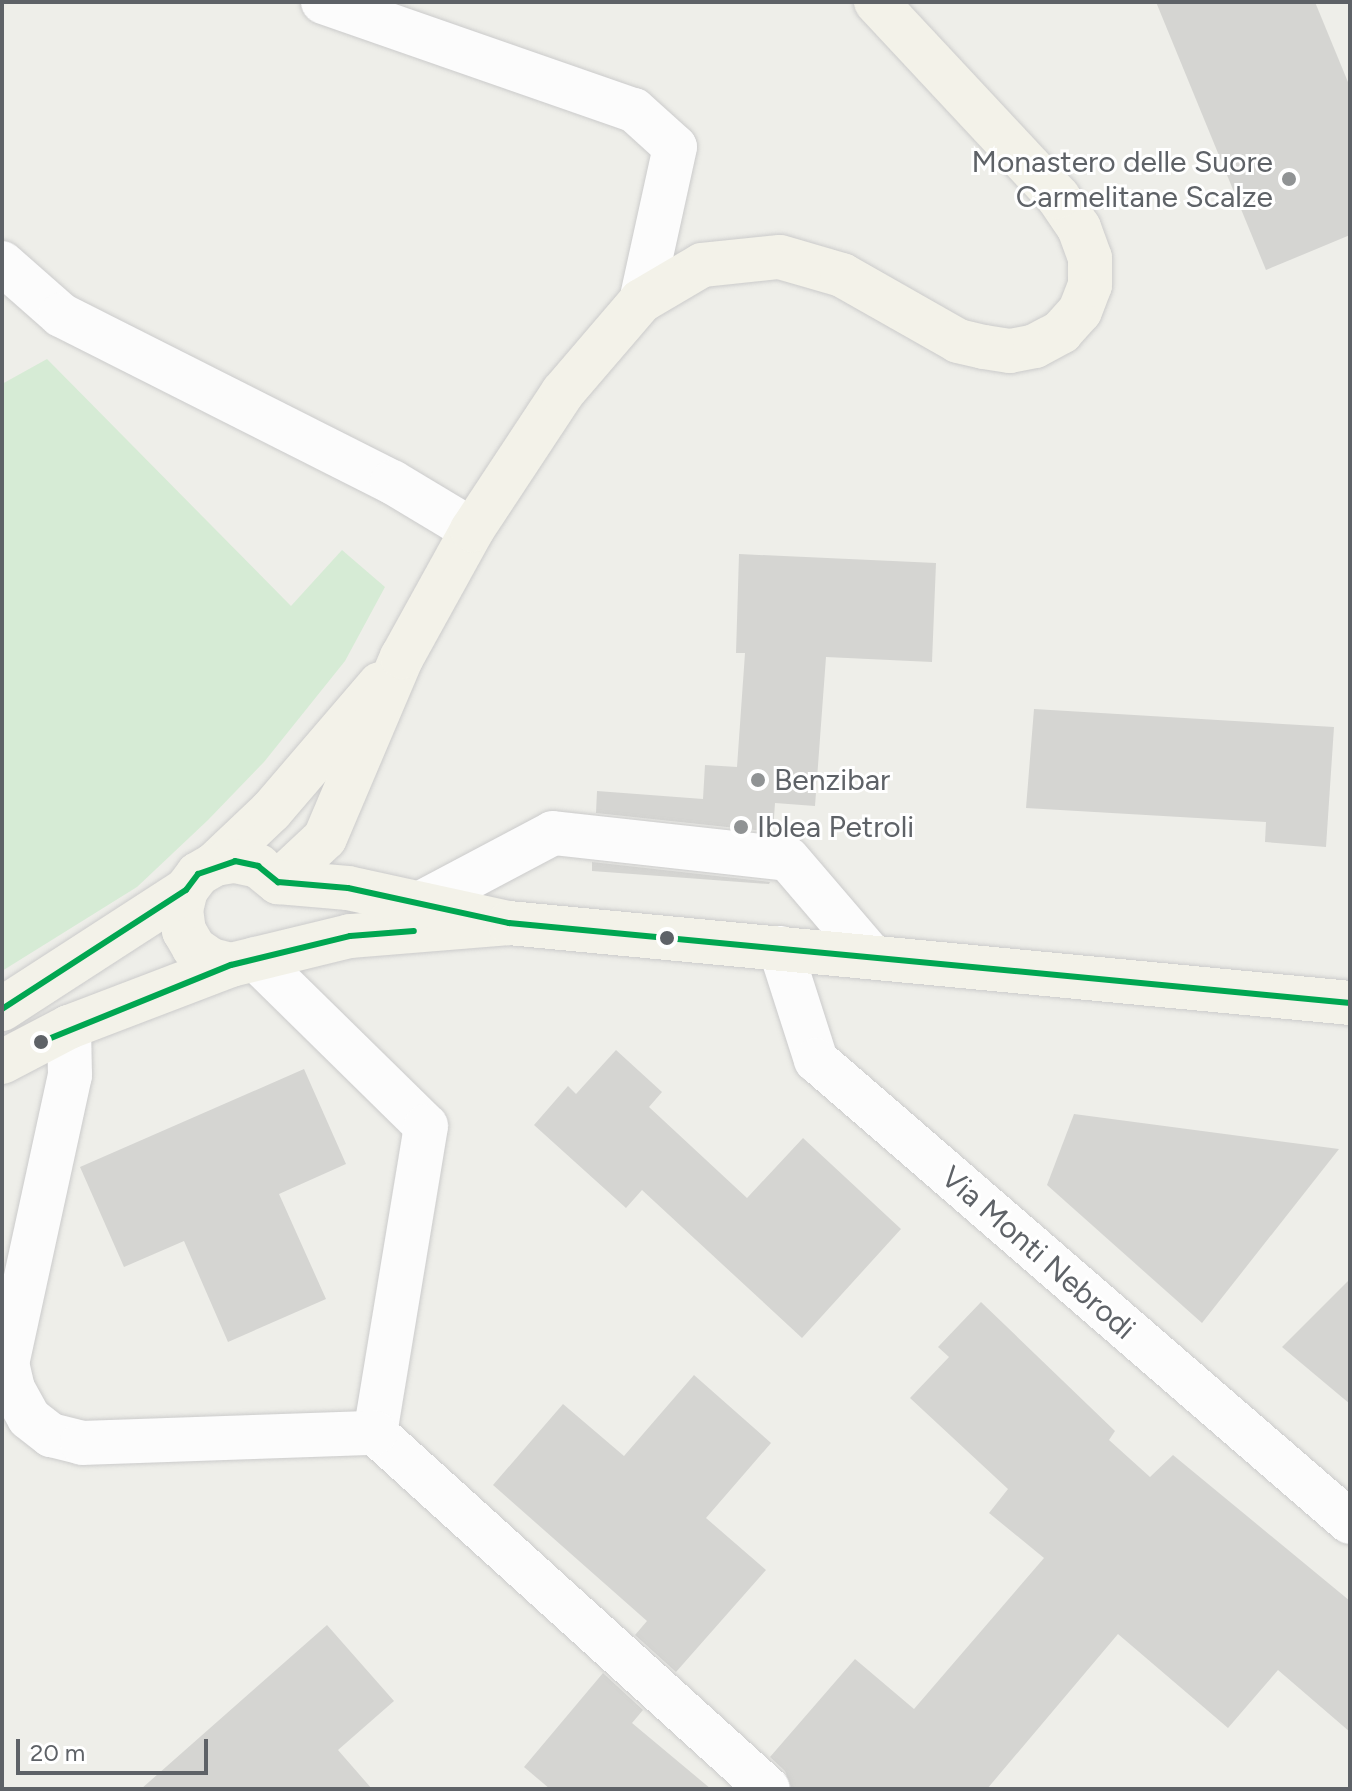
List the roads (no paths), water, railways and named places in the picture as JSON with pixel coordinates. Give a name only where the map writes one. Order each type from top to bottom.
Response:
[{"type":"main road","points":[[278,882],[325,838],[402,657],[472,530],[563,392],[641,301],[702,265],[780,257],[842,275],[958,341],[984,347],[1010,351],[1035,346],[1061,332],[1080,311],[1090,285],[1090,258],[1072,218],[876,2]]},
{"type":"main road","points":[[2,1009],[201,877],[271,811],[402,657]]},
{"type":"main road","points":[[201,877],[258,866],[278,882],[348,888],[509,923],[1350,1003]]},
{"type":"main road","points":[[201,877],[184,931],[194,948],[211,960],[249,960],[273,945],[284,915],[278,882]]},
{"type":"main road","points":[[2,1062],[69,1027],[249,960],[350,936],[509,923]]},
{"type":"street","points":[[323,2],[634,110],[675,147],[641,301]]},
{"type":"street","points":[[2,263],[61,315],[392,482],[472,530]]},
{"type":"street","points":[[421,903],[553,833],[788,859],[872,957]]},
{"type":"street","name":"Via Monti Nebrodi","points":[[780,948],[816,1060],[1350,1522]]},
{"type":"street","points":[[249,960],[426,1126],[375,1433]]},
{"type":"street","points":[[69,1027],[70,1075],[7,1363],[13,1389],[29,1418],[51,1435],[82,1443],[375,1433],[768,1789]]},
{"type":"place","name":"Monastero delle Suore Carmelitane Scalze","points":[[1289,179]]},
{"type":"place","name":"Benzibar","points":[[758,780]]},
{"type":"place","name":"Iblea Petroli","points":[[741,827]]}]
